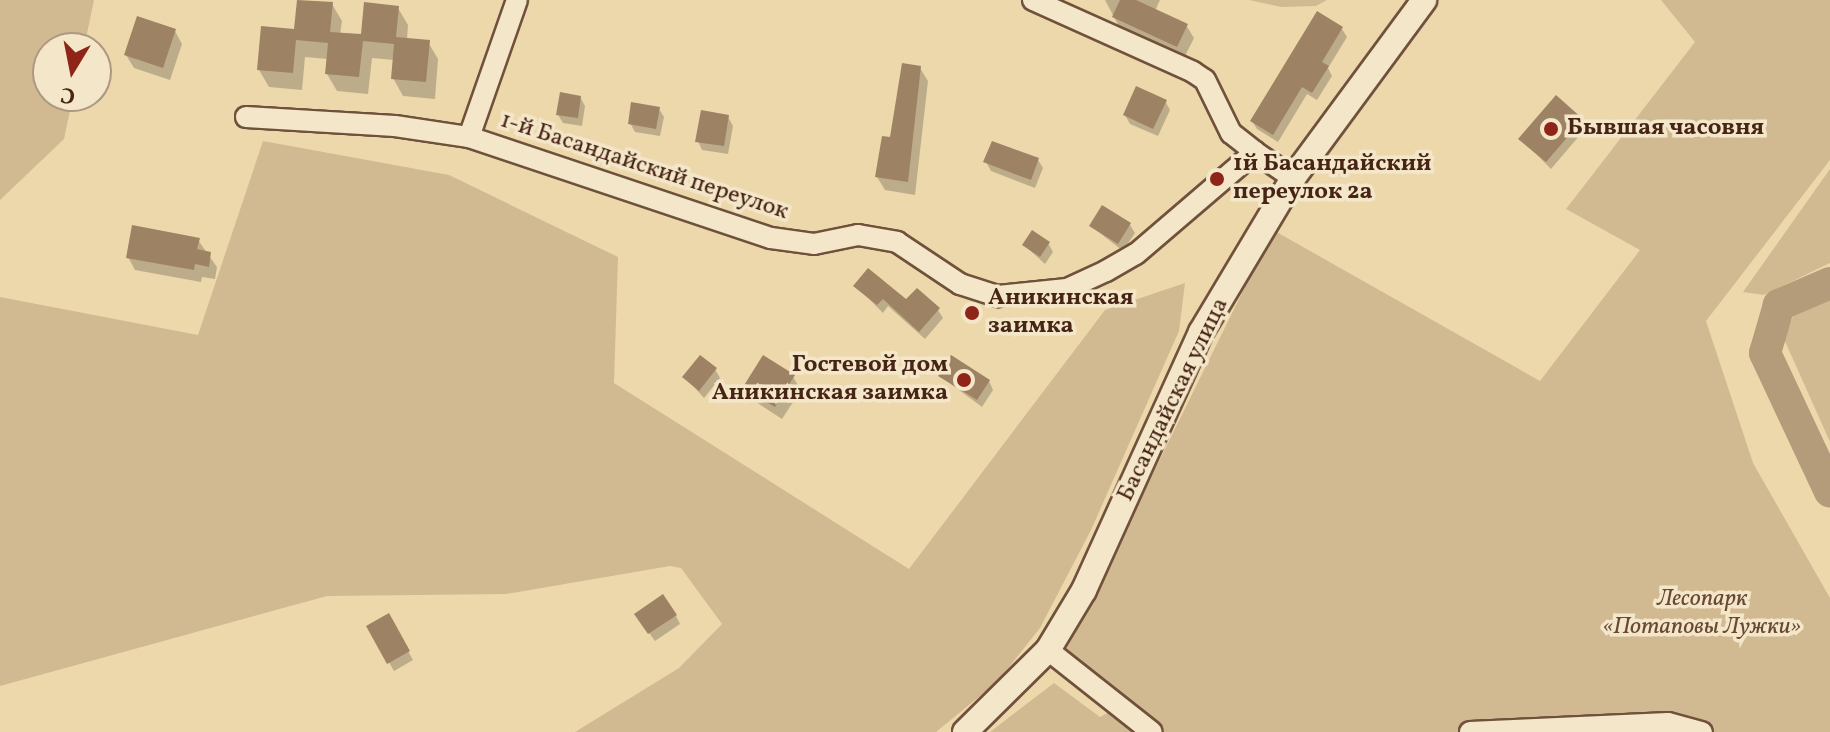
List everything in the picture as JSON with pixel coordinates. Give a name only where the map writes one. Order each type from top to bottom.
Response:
[{"type":"street","points":[[469,137],[517,0]]},
{"type":"street","points":[[1033,0],[1205,80],[1231,133],[1293,178]]},
{"type":"street","name":"Басандайская улица","points":[[965,732],[1048,650],[1084,590],[1201,332],[1293,178],[1424,0]]},
{"type":"street","name":"1-й Басандайский переулок","points":[[246,117],[381,125],[469,137],[771,238],[814,244],[858,235],[897,242],[960,284],[998,296],[1067,289],[1106,271],[1136,254],[1255,152]]},
{"type":"street","points":[[1048,650],[1152,732]]},
{"type":"street","points":[[1470,732],[1668,723],[1702,732]]},
{"type":"green space","points":[[0,0],[94,0],[87,32],[32,32],[32,112],[70,112],[64,139],[0,200]]},
{"type":"green space","points":[[1249,0],[1327,0],[1316,6],[1281,7]]},
{"type":"green space","name":"Лесопарк «Потаповы Лужки»","points":[[1661,0],[1830,0],[1830,160],[1706,321],[1753,463],[1830,598],[1830,732],[990,732],[1054,683],[1100,717],[1129,702],[1066,650],[1273,230],[1540,381],[1640,250],[1566,209],[1695,42]]},
{"type":"green space","points":[[263,141],[449,175],[618,257],[614,383],[909,569],[1105,310],[1185,283],[1179,331],[1091,530],[1040,628],[997,682],[936,732],[575,732],[679,668],[722,624],[681,568],[670,566],[506,594],[327,596],[0,686],[0,297],[198,335]]},
{"type":"green space","points":[[1830,169],[1830,263],[1764,295],[1743,292]]},
{"type":"green space","points":[[1830,293],[1830,442],[1784,339],[1798,304]]},
{"type":"building","points":[[297,0],[333,2],[330,32],[361,34],[364,2],[399,6],[396,37],[430,40],[426,82],[391,79],[394,44],[363,41],[359,77],[325,74],[328,43],[296,40],[293,73],[257,70],[261,26],[294,29]]},
{"type":"building","points":[[1120,0],[1136,0],[1188,24],[1177,47],[1112,17]]},
{"type":"building","points":[[1317,11],[1343,27],[1322,62],[1329,66],[1312,93],[1302,87],[1273,135],[1250,121]]},
{"type":"building","points":[[137,16],[176,29],[163,68],[124,55]]},
{"type":"building","points":[[902,63],[921,66],[908,182],[875,177],[882,136],[890,137]]},
{"type":"building","points":[[1136,86],[1167,100],[1153,129],[1123,115]]},
{"type":"building","points":[[560,92],[581,96],[578,118],[556,115]]},
{"type":"building","name":"Бывшая часовня","points":[[1556,95],[1583,119],[1546,162],[1518,139]]},
{"type":"building","points":[[631,102],[660,107],[656,129],[628,124]]},
{"type":"building","points":[[701,110],[729,115],[724,146],[695,142]]},
{"type":"building","points":[[992,141],[1039,158],[1031,180],[983,162]]},
{"type":"building","points":[[1102,205],[1131,223],[1118,244],[1089,226]]},
{"type":"building","points":[[132,225],[200,238],[197,249],[211,252],[209,267],[195,264],[194,270],[126,258]]},
{"type":"building","points":[[1032,230],[1050,242],[1040,257],[1022,245]]},
{"type":"building","points":[[868,268],[906,299],[917,288],[940,308],[919,332],[883,299],[877,305],[853,286]]},
{"type":"building","points":[[700,355],[717,368],[699,391],[682,377]]},
{"type":"building","points":[[763,355],[795,375],[775,407],[743,387]]},
{"type":"building","points":[[951,355],[990,380],[977,400],[938,376]]},
{"type":"building","points":[[663,594],[677,615],[648,634],[634,614]]},
{"type":"building","points":[[389,613],[410,651],[387,664],[366,626]]},
{"type":"waterway","points":[[1830,283],[1779,305],[1765,353],[1830,492]]},
{"type":"place","name":"Бывшая часовня","points":[[1551,129]]},
{"type":"place","name":"1й Басандайский переулок 2а","points":[[1217,179]]},
{"type":"place","name":"Аникинская заимка","points":[[972,313]]},
{"type":"place","name":"Гостевой дом Аникинская заимка","points":[[964,380]]}]
